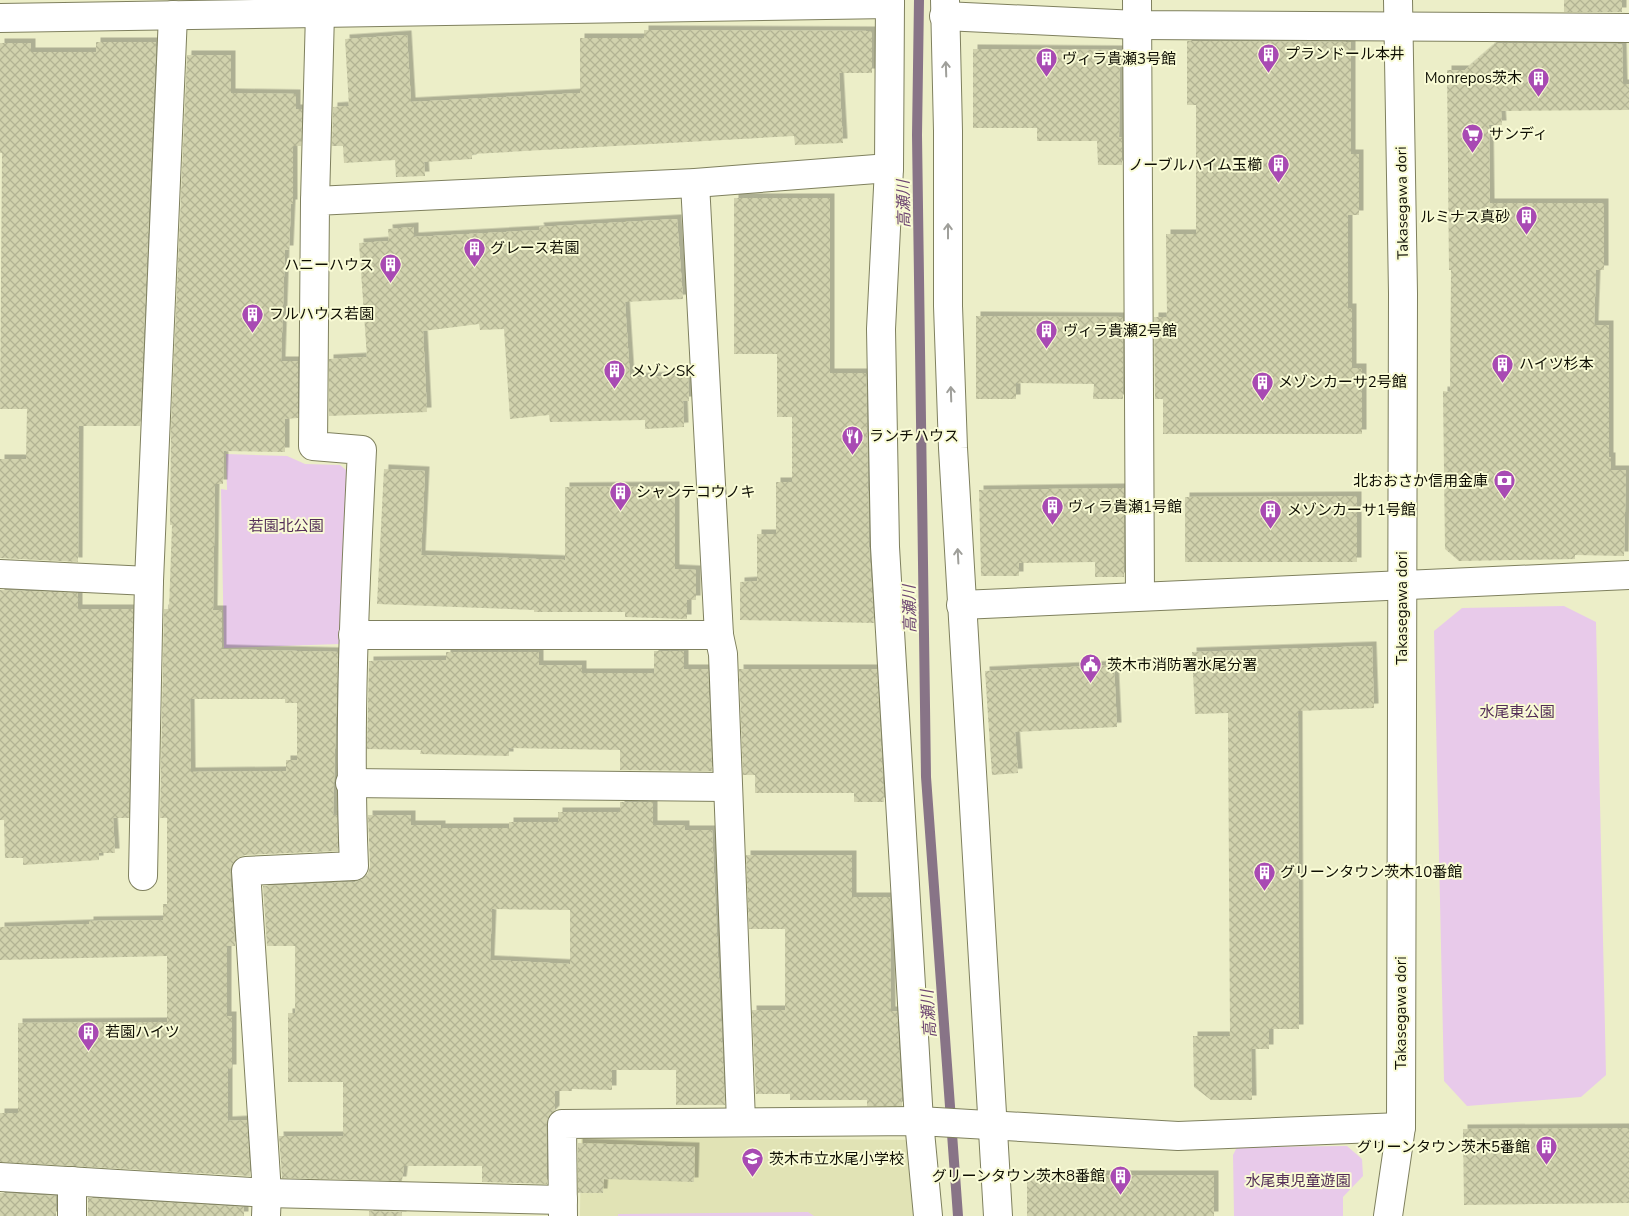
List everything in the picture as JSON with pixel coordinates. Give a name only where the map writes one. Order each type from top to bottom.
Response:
[{"type":"street","points":[[0,18],[173,14],[320,14],[731,3],[890,2],[889,168],[882,329],[885,547],[919,1122],[928,1216]]},
{"type":"street","points":[[998,1216],[961,605],[948,306],[948,131],[944,8],[1137,12],[1399,13],[1629,28]]},
{"type":"street","points":[[1137,12],[1140,596]]},
{"type":"street","name":"Takasegawa dori","points":[[1388,1216],[1401,1127],[1403,293],[1399,13]]},
{"type":"street","points":[[144,876],[149,581],[173,14]]},
{"type":"street","points":[[267,1204],[246,871],[354,866],[350,783],[353,635],[362,450],[313,446],[315,201],[320,14]]},
{"type":"street","points":[[315,201],[695,184],[889,168]]},
{"type":"street","points":[[695,184],[719,636],[723,654],[726,787],[741,1121]]},
{"type":"street","points":[[0,574],[149,581]]},
{"type":"street","points":[[961,605],[1629,575]]},
{"type":"street","points":[[353,635],[719,636]]},
{"type":"street","points":[[350,783],[726,787]]},
{"type":"street","points":[[0,1177],[72,1181],[267,1204],[563,1208],[562,1124],[741,1121],[919,1122],[1178,1136],[1401,1127]]},
{"type":"street","points":[[72,1181],[72,1216]]},
{"type":"shaded area","name":"茨木市立水尾小学校","points":[[581,1139],[924,1140],[927,1216],[580,1216]]},
{"type":"green space","name":"若園北公園","points":[[226,454],[287,456],[305,464],[340,465],[352,475],[348,600],[339,644],[224,648],[221,489],[227,490]]},
{"type":"green space","name":"水尾東公園","points":[[1564,606],[1596,622],[1606,1075],[1581,1097],[1467,1106],[1444,1081],[1434,631],[1462,608]]},
{"type":"green space","name":"水尾東児童遊園","points":[[1347,1146],[1362,1159],[1363,1176],[1343,1197],[1343,1216],[1234,1216],[1233,1155],[1237,1147]]},
{"type":"green space","points":[[808,1212],[814,1216],[618,1216],[618,1214]]},
{"type":"building","points":[[1564,0],[1622,0],[1622,12],[1564,12]]},
{"type":"building","points":[[644,30],[872,31],[872,73],[839,73],[843,143],[795,145],[794,136],[472,154],[472,159],[424,162],[425,176],[396,177],[395,160],[344,163],[343,146],[332,146],[333,107],[349,106],[345,39],[407,35],[411,102],[580,93],[580,38],[644,38]]},
{"type":"building","points":[[1187,41],[1351,42],[1351,154],[1359,154],[1359,215],[1348,215],[1348,308],[1352,308],[1352,368],[1362,368],[1362,434],[1163,434],[1163,399],[1155,399],[1154,317],[1167,317],[1166,234],[1196,234],[1196,105],[1187,105]]},
{"type":"building","points":[[96,42],[156,42],[140,426],[79,426],[78,562],[0,558],[0,459],[26,459],[27,409],[0,409],[2,153],[0,153],[0,43],[31,43],[31,52],[96,52]]},
{"type":"building","points":[[1496,43],[1622,44],[1623,84],[1629,84],[1629,110],[1501,111],[1502,125],[1489,125],[1490,203],[1604,203],[1604,270],[1596,270],[1594,325],[1609,325],[1609,457],[1611,457],[1611,470],[1626,470],[1624,556],[1575,555],[1575,559],[1459,561],[1445,549],[1443,391],[1450,392],[1451,270],[1449,270],[1447,70],[1465,70]]},
{"type":"building","name":"ヴィラ貴瀬3号館","points":[[973,49],[1120,50],[1119,137],[1122,137],[1122,165],[1098,165],[1097,141],[1037,141],[1037,128],[973,128]]},
{"type":"building","points":[[187,55],[231,55],[231,93],[296,94],[296,109],[302,109],[301,146],[293,146],[293,204],[291,204],[289,250],[285,250],[281,361],[298,361],[298,418],[285,419],[285,452],[224,451],[223,484],[215,484],[213,610],[222,610],[222,649],[338,652],[333,815],[337,815],[338,851],[245,855],[238,858],[232,864],[230,872],[235,946],[227,946],[227,1016],[232,1016],[232,1069],[228,1069],[228,1121],[247,1120],[250,1176],[0,1162],[0,1113],[18,1113],[18,1023],[167,1022],[167,956],[0,960],[0,927],[89,924],[89,921],[163,920],[163,904],[167,904],[167,818],[160,818],[164,609],[169,609],[172,525],[170,525],[171,426]],"holes":[[[190,699],[285,699],[285,703],[297,703],[297,760],[286,760],[286,771],[191,772]]]},
{"type":"building","points":[[734,198],[830,198],[830,373],[866,373],[869,547],[874,623],[740,620],[740,582],[757,581],[757,534],[776,534],[776,482],[792,482],[792,417],[777,417],[777,354],[734,354]]},
{"type":"building","points":[[677,219],[683,299],[625,302],[630,378],[688,375],[689,401],[683,401],[684,427],[645,429],[645,420],[550,422],[549,415],[510,419],[504,329],[480,330],[479,324],[423,331],[427,412],[329,416],[329,359],[367,357],[359,243],[389,241],[388,229],[414,227],[414,237],[540,230],[539,227]]},
{"type":"building","name":"ヴィラ貴瀬2号館","points":[[976,316],[1123,317],[1123,399],[1093,399],[1094,384],[1016,383],[1016,399],[976,399]]},
{"type":"building","points":[[384,469],[425,471],[421,555],[565,560],[565,487],[675,486],[675,569],[696,570],[696,600],[687,600],[687,619],[625,617],[625,612],[534,612],[534,610],[377,604]]},
{"type":"building","name":"ヴィラ貴瀬1号館","points":[[1124,488],[1124,577],[1095,577],[1095,562],[1019,563],[1019,576],[981,576],[979,490]]},
{"type":"building","name":"メゾンカーサ1号館","points":[[1357,496],[1357,562],[1185,562],[1185,497]]},
{"type":"building","points":[[0,590],[78,593],[78,609],[133,609],[129,818],[113,818],[115,853],[99,853],[99,860],[23,865],[23,858],[5,858],[4,820],[0,820]]},
{"type":"building","points":[[1372,646],[1374,708],[1298,711],[1299,1029],[1269,1029],[1269,1049],[1251,1049],[1252,1100],[1211,1100],[1194,1087],[1193,1036],[1230,1036],[1228,713],[1195,714],[1192,652]]},
{"type":"building","points":[[654,651],[684,651],[684,669],[708,669],[712,771],[620,770],[620,750],[509,748],[509,756],[420,754],[421,750],[367,749],[369,661],[446,660],[446,652],[539,652],[539,665],[582,665],[582,673],[654,673]]},
{"type":"building","points":[[1114,665],[1117,727],[1015,732],[1018,773],[992,775],[985,671]]},
{"type":"building","points":[[739,669],[877,669],[884,802],[854,802],[854,793],[755,793],[755,775],[743,775]]},
{"type":"building","points":[[620,802],[653,802],[653,825],[685,825],[685,830],[712,830],[725,1105],[676,1105],[676,1070],[612,1070],[612,1090],[572,1089],[572,1091],[555,1091],[555,1110],[549,1116],[546,1124],[547,1184],[482,1182],[482,1166],[404,1166],[402,1181],[282,1178],[279,1136],[343,1136],[343,1082],[288,1082],[288,1013],[295,1013],[295,946],[267,946],[263,886],[355,882],[363,879],[368,874],[370,866],[368,815],[411,815],[411,825],[441,825],[441,828],[509,828],[509,822],[558,822],[558,812],[620,812]],"holes":[[[492,909],[570,910],[570,964],[490,960]]]},
{"type":"building","points":[[746,855],[852,855],[852,897],[890,897],[891,1011],[897,1011],[902,1106],[867,1106],[867,1100],[790,1100],[790,1094],[756,1094],[752,1010],[785,1010],[785,929],[749,929]]},
{"type":"building","name":"グリーンタウン茨木5番館","points":[[1629,1128],[1629,1203],[1464,1205],[1463,1129]]},
{"type":"building","points":[[578,1143],[695,1147],[694,1182],[604,1179],[603,1193],[578,1193]]},
{"type":"building","name":"グリーンタウン茨木8番館","points":[[1027,1175],[1214,1175],[1214,1216],[1027,1216]]},
{"type":"building","points":[[0,1193],[56,1196],[56,1216],[0,1216]]},
{"type":"building","points":[[88,1198],[244,1207],[244,1216],[88,1216]]},
{"type":"building","points":[[369,1211],[402,1212],[402,1216],[369,1216]]},
{"type":"waterway","name":"高瀬川","points":[[919,0],[917,135],[926,777],[958,1216]]},
{"type":"place","name":"プランドール本井","points":[[1269,73]]},
{"type":"place","name":"ヴィラ貴瀬3号館","points":[[1046,78]]},
{"type":"place","name":"Monrepos茨木","points":[[1538,97]]},
{"type":"place","name":"サンディ","points":[[1473,153]]},
{"type":"place","name":"ノーブルハイム玉櫛","points":[[1278,184]]},
{"type":"place","name":"ルミナス真砂","points":[[1526,236]]},
{"type":"place","name":"グレース若園","points":[[474,267]]},
{"type":"place","name":"ハニーハウス","points":[[390,284]]},
{"type":"place","name":"フルハウス若園","points":[[253,333]]},
{"type":"place","name":"ヴィラ貴瀬2号館","points":[[1047,350]]},
{"type":"place","name":"ハイツ杉本","points":[[1503,383]]},
{"type":"place","name":"メゾンSK","points":[[615,390]]},
{"type":"place","name":"メゾンカーサ2号館","points":[[1262,401]]},
{"type":"place","name":"ランチハウス","points":[[853,455]]},
{"type":"place","name":"北おおさか信用金庫","points":[[1504,500]]},
{"type":"place","name":"シャンテコウノキ","points":[[620,511]]},
{"type":"place","name":"ヴィラ貴瀬1号館","points":[[1052,526]]},
{"type":"place","name":"メゾンカーサ1号館","points":[[1271,529]]},
{"type":"place","name":"茨木市消防署水尾分署","points":[[1091,684]]},
{"type":"place","name":"グリーンタウン茨木10番館","points":[[1264,891]]},
{"type":"place","name":"若園ハイツ","points":[[89,1051]]},
{"type":"place","name":"グリーンタウン茨木5番館","points":[[1546,1166]]},
{"type":"place","name":"茨木市立水尾小学校","points":[[753,1178]]},
{"type":"place","name":"グリーンタウン茨木8番館","points":[[1121,1195]]}]
